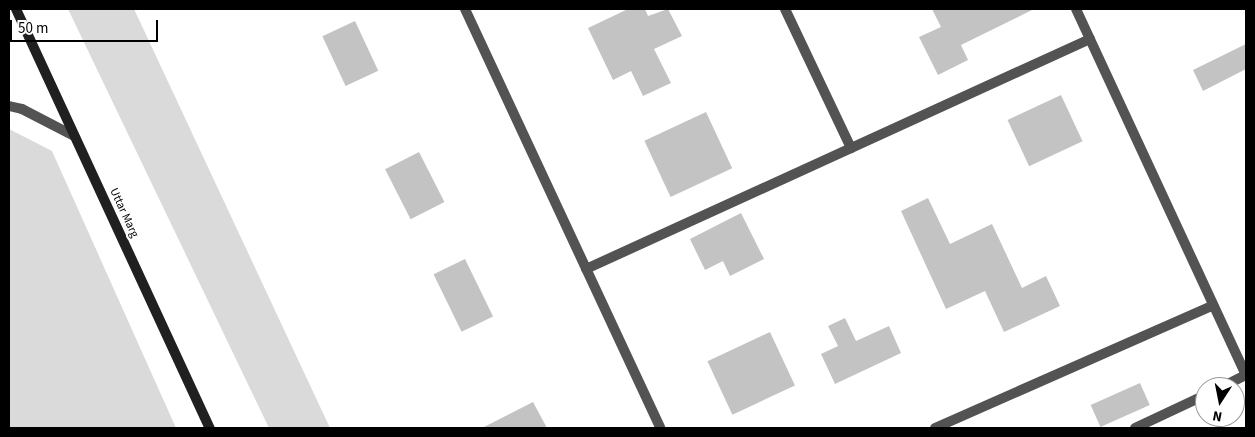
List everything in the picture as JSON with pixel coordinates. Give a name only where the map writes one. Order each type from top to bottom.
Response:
[{"type":"main road","name":"Uttar Marg","points":[[16,9],[210,428]]},
{"type":"street","points":[[465,9],[660,428]]},
{"type":"street","points":[[785,9],[851,148]]},
{"type":"street","points":[[1076,9],[1212,306],[1246,375]]},
{"type":"street","points":[[586,269],[1090,39]]},
{"type":"street","points":[[9,106],[22,109],[74,136]]},
{"type":"street","points":[[935,428],[1212,306]]},
{"type":"street","points":[[1135,428],[1195,400]]},
{"type":"shaded area","points":[[68,9],[134,9],[330,428],[269,428]]},
{"type":"shaded area","points":[[9,129],[52,151],[176,428],[9,428]]},
{"type":"building","points":[[628,9],[645,9],[648,16],[668,9],[682,36],[654,49],[671,83],[643,96],[631,71],[613,80],[588,28]]},
{"type":"building","points":[[932,9],[1034,9],[961,45],[968,60],[938,75],[919,37],[941,27]]},
{"type":"building","points":[[355,21],[378,71],[346,86],[322,36]]},
{"type":"building","points":[[1246,44],[1246,69],[1203,91],[1193,70]]},
{"type":"building","points":[[1061,95],[1083,141],[1029,166],[1008,120]]},
{"type":"building","points":[[706,112],[732,168],[671,197],[644,141]]},
{"type":"building","points":[[419,152],[444,202],[411,219],[385,169]]},
{"type":"building","points":[[928,198],[950,244],[992,224],[1022,288],[1046,276],[1060,306],[1004,332],[985,291],[946,309],[901,211]]},
{"type":"building","points":[[741,213],[764,259],[730,276],[723,261],[705,270],[690,239]]},
{"type":"building","points":[[465,259],[493,317],[462,332],[434,274]]},
{"type":"building","points":[[845,318],[856,341],[889,326],[901,353],[835,384],[821,354],[838,346],[828,326]]},
{"type":"building","points":[[770,332],[795,385],[732,415],[707,361]]},
{"type":"building","points":[[1140,383],[1150,405],[1100,427],[1091,405]]},
{"type":"building","points":[[533,402],[547,428],[482,428]]}]
